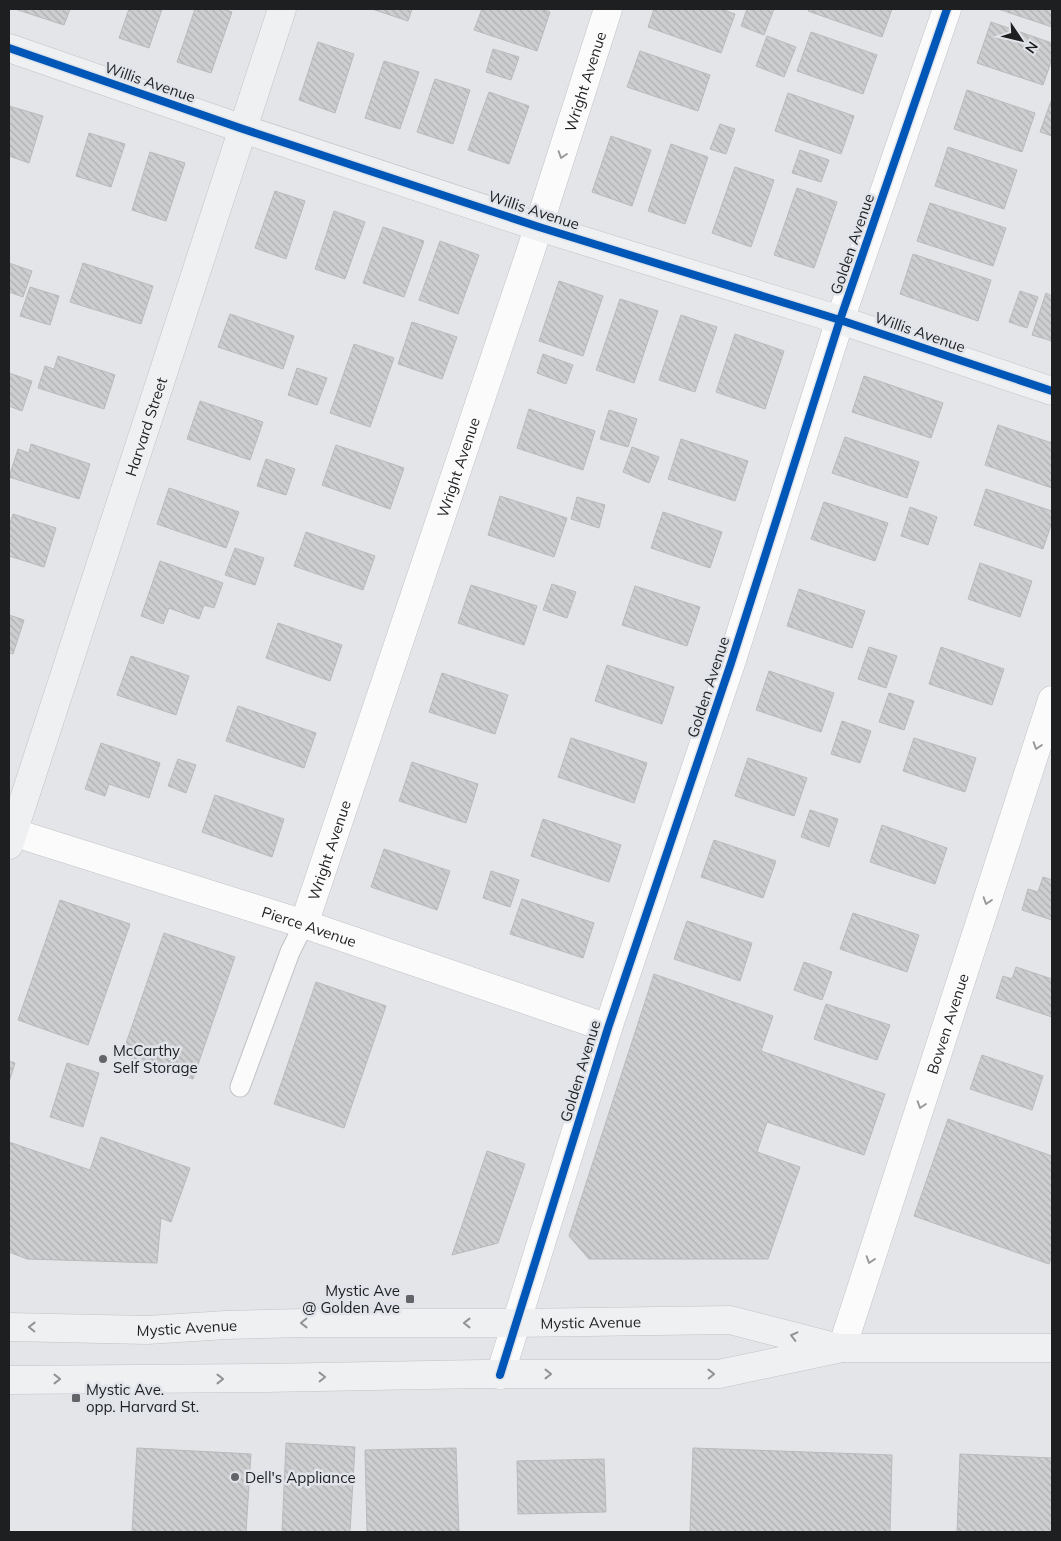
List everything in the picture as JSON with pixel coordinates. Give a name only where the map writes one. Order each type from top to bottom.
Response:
[{"type":"main road","name":"Harvard Street","points":[[10,836],[282,9]]},
{"type":"main road","name":"Willis Avenue","points":[[9,48],[243,129],[539,227],[840,320],[1052,391]]},
{"type":"main road","name":"Mystic Avenue","points":[[9,1327],[148,1330],[302,1323],[730,1320],[842,1348]]},
{"type":"main road","name":"Mystic Avenue","points":[[9,1380],[719,1374],[842,1348],[1052,1348]]},
{"type":"street","name":"Wright Avenue","points":[[304,924],[539,227],[608,9]]},
{"type":"street","name":"Golden Avenue","points":[[500,1375],[608,1028],[731,663],[840,320],[947,9]]},
{"type":"street","name":"Bowen Avenue","points":[[842,1348],[1052,700]]},
{"type":"street","name":"Pierce Avenue","points":[[10,836],[304,924],[608,1028]]},
{"type":"lane","points":[[240,1087],[290,952],[304,924]]},
{"type":"building","points":[[15,9],[70,9],[64,25]]},
{"type":"building","points":[[129,9],[162,9],[149,48],[119,38]]},
{"type":"building","points":[[195,9],[223,9],[232,12],[211,73],[177,62]]},
{"type":"building","points":[[372,9],[412,9],[408,21]]},
{"type":"building","points":[[482,9],[540,9],[550,12],[537,51],[474,30]]},
{"type":"building","points":[[654,9],[721,9],[735,14],[721,53],[648,27]]},
{"type":"building","points":[[747,9],[774,9],[764,35],[741,26]]},
{"type":"building","points":[[809,9],[892,9],[882,37],[808,11]]},
{"type":"building","points":[[998,9],[1052,9],[1052,27]]},
{"type":"building","points":[[991,22],[1052,43],[1052,59],[1043,85],[977,63]]},
{"type":"building","points":[[811,32],[877,55],[863,94],[797,71]]},
{"type":"building","points":[[767,36],[796,47],[784,77],[756,66]]},
{"type":"building","points":[[318,42],[354,54],[335,113],[299,100]]},
{"type":"building","points":[[493,49],[519,57],[511,80],[486,72]]},
{"type":"building","points":[[640,51],[710,75],[698,111],[627,87]]},
{"type":"building","points":[[384,61],[419,72],[400,129],[365,118]]},
{"type":"building","points":[[435,79],[470,90],[453,144],[417,132]]},
{"type":"building","points":[[967,90],[1035,113],[1022,152],[954,129]]},
{"type":"building","points":[[489,92],[529,106],[509,164],[468,150]]},
{"type":"building","points":[[788,93],[854,116],[841,154],[775,131]]},
{"type":"building","points":[[1052,102],[1052,136],[1040,132]]},
{"type":"building","points":[[9,106],[43,116],[29,163],[9,156]]},
{"type":"building","points":[[720,124],[735,129],[726,154],[710,149]]},
{"type":"building","points":[[89,133],[125,144],[111,187],[76,176]]},
{"type":"building","points":[[611,136],[651,150],[632,206],[592,192]]},
{"type":"building","points":[[671,144],[708,157],[685,224],[648,211]]},
{"type":"building","points":[[948,147],[1017,170],[1004,209],[935,186]]},
{"type":"building","points":[[800,150],[829,160],[821,182],[792,173]]},
{"type":"building","points":[[150,152],[185,163],[166,221],[132,210]]},
{"type":"building","points":[[735,167],[774,180],[751,247],[712,233]]},
{"type":"building","points":[[797,188],[837,202],[814,268],[774,255]]},
{"type":"building","points":[[275,191],[305,201],[286,259],[255,248]]},
{"type":"building","points":[[930,203],[1006,228],[993,266],[917,241]]},
{"type":"building","points":[[334,211],[365,222],[345,279],[315,269]]},
{"type":"building","points":[[383,227],[424,241],[404,297],[363,283]]},
{"type":"building","points":[[440,241],[479,255],[458,314],[419,300]]},
{"type":"building","points":[[913,254],[991,280],[978,321],[900,294]]},
{"type":"building","points":[[9,263],[32,271],[23,297],[9,292]]},
{"type":"building","points":[[83,263],[153,286],[141,324],[70,302]]},
{"type":"building","points":[[559,281],[603,296],[583,356],[539,341]]},
{"type":"building","points":[[30,287],[59,296],[50,325],[20,316]]},
{"type":"building","points":[[1020,291],[1038,297],[1027,328],[1009,322]]},
{"type":"building","points":[[1046,293],[1052,296],[1052,341],[1032,335]]},
{"type":"building","points":[[620,299],[658,311],[634,383],[596,370]]},
{"type":"building","points":[[230,314],[294,336],[283,369],[218,347]]},
{"type":"building","points":[[681,315],[717,327],[695,392],[659,380]]},
{"type":"building","points":[[412,322],[457,337],[442,379],[398,364]]},
{"type":"building","points":[[735,334],[784,351],[765,409],[716,392]]},
{"type":"building","points":[[354,344],[394,358],[370,427],[330,413]]},
{"type":"building","points":[[543,354],[573,365],[566,384],[537,373]]},
{"type":"building","points":[[58,356],[115,375],[104,409],[38,388],[45,366],[54,369]]},
{"type":"building","points":[[297,368],[327,378],[317,405],[288,395]]},
{"type":"building","points":[[9,373],[32,381],[22,411],[9,406]]},
{"type":"building","points":[[864,376],[943,403],[931,438],[852,412]]},
{"type":"building","points":[[200,401],[263,422],[250,460],[187,439]]},
{"type":"building","points":[[529,409],[595,431],[583,470],[517,448]]},
{"type":"building","points":[[609,410],[637,419],[628,447],[600,439]]},
{"type":"building","points":[[998,425],[1052,443],[1052,488],[985,465]]},
{"type":"building","points":[[845,437],[919,462],[907,498],[832,473]]},
{"type":"building","points":[[681,439],[748,461],[735,501],[668,479]]},
{"type":"building","points":[[31,444],[90,464],[79,499],[9,477],[18,449],[29,453]]},
{"type":"building","points":[[336,445],[404,468],[390,509],[322,485]]},
{"type":"building","points":[[632,447],[659,457],[649,483],[623,472]]},
{"type":"building","points":[[266,459],[295,469],[286,495],[257,486]]},
{"type":"building","points":[[169,488],[239,512],[226,548],[157,524]]},
{"type":"building","points":[[986,489],[1052,511],[1052,522],[1043,549],[974,525]]},
{"type":"building","points":[[500,496],[567,518],[554,557],[488,535]]},
{"type":"building","points":[[577,497],[605,505],[599,528],[571,519]]},
{"type":"building","points":[[824,502],[888,523],[875,561],[811,539]]},
{"type":"building","points":[[910,507],[937,517],[928,545],[901,536]]},
{"type":"building","points":[[663,512],[722,532],[710,568],[651,548]]},
{"type":"building","points":[[13,514],[56,528],[44,567],[9,556],[9,526]]},
{"type":"building","points":[[306,532],[375,556],[363,590],[294,566]]},
{"type":"building","points":[[235,548],[264,558],[255,585],[225,575]]},
{"type":"building","points":[[160,561],[223,583],[214,608],[204,605],[199,619],[169,608],[163,624],[141,616]]},
{"type":"building","points":[[980,563],[1032,581],[1020,617],[968,599]]},
{"type":"building","points":[[552,584],[576,592],[567,618],[543,610]]},
{"type":"building","points":[[471,585],[537,606],[524,645],[458,623]]},
{"type":"building","points":[[635,586],[700,607],[687,646],[622,625]]},
{"type":"building","points":[[799,589],[865,611],[852,648],[787,626]]},
{"type":"building","points":[[9,615],[24,620],[13,654],[9,653]]},
{"type":"building","points":[[278,623],[342,645],[330,681],[266,658]]},
{"type":"building","points":[[869,647],[897,656],[886,688],[858,679]]},
{"type":"building","points":[[941,647],[1004,669],[992,705],[929,684]]},
{"type":"building","points":[[131,656],[189,676],[176,715],[117,695]]},
{"type":"building","points":[[607,665],[674,687],[662,724],[595,701]]},
{"type":"building","points":[[769,671],[834,693],[821,732],[756,710]]},
{"type":"building","points":[[442,673],[508,695],[495,734],[429,712]]},
{"type":"building","points":[[889,693],[914,701],[904,730],[879,722]]},
{"type":"building","points":[[238,706],[316,733],[304,768],[226,741]]},
{"type":"building","points":[[842,721],[871,731],[860,763],[831,754]]},
{"type":"building","points":[[571,738],[647,763],[634,803],[558,777]]},
{"type":"building","points":[[914,738],[976,758],[965,792],[903,771]]},
{"type":"building","points":[[101,743],[160,763],[149,798],[109,784],[105,796],[85,789]]},
{"type":"building","points":[[748,758],[807,778],[794,816],[735,796]]},
{"type":"building","points":[[178,759],[196,765],[186,793],[168,786]]},
{"type":"building","points":[[412,762],[478,784],[466,823],[399,801]]},
{"type":"building","points":[[215,795],[284,819],[272,857],[202,832]]},
{"type":"building","points":[[810,810],[838,819],[829,847],[801,837]]},
{"type":"building","points":[[543,819],[621,845],[609,882],[531,856]]},
{"type":"building","points":[[882,825],[947,848],[935,884],[870,862]]},
{"type":"building","points":[[714,840],[776,861],[763,898],[701,877]]},
{"type":"building","points":[[384,849],[450,871],[437,910],[371,887]]},
{"type":"building","points":[[491,871],[519,880],[510,907],[483,898]]},
{"type":"building","points":[[1043,877],[1052,880],[1052,920],[1022,910],[1028,889],[1038,892]]},
{"type":"building","points":[[522,899],[594,923],[583,958],[510,934]]},
{"type":"building","points":[[60,900],[130,924],[88,1045],[18,1020]]},
{"type":"building","points":[[853,913],[919,935],[907,972],[840,949]]},
{"type":"building","points":[[687,921],[752,943],[740,981],[674,959]]},
{"type":"building","points":[[164,933],[235,957],[193,1079],[122,1055]]},
{"type":"building","points":[[804,962],[832,972],[822,1000],[794,990]]},
{"type":"building","points":[[1016,967],[1052,979],[1052,1017],[996,998],[1003,976],[1012,979]]},
{"type":"building","points":[[654,974],[773,1016],[761,1051],[885,1094],[864,1155],[767,1122],[757,1152],[800,1167],[768,1259],[589,1259],[569,1236]]},
{"type":"building","points":[[316,982],[386,1006],[344,1128],[274,1104]]},
{"type":"building","points":[[826,1004],[890,1025],[877,1060],[814,1039]]},
{"type":"building","points":[[982,1055],[1043,1076],[1032,1110],[970,1089]]},
{"type":"building","points":[[9,1061],[15,1063],[9,1082]]},
{"type":"building","points":[[67,1063],[99,1073],[83,1127],[50,1117]]},
{"type":"building","points":[[948,1119],[1052,1156],[1052,1256],[1049,1264],[914,1216]]},
{"type":"building","points":[[101,1137],[190,1168],[171,1222],[161,1218],[157,1263],[27,1259],[9,1252],[9,1142],[90,1170]]},
{"type":"building","points":[[487,1151],[525,1164],[498,1243],[452,1255]]},
{"type":"building","points":[[286,1443],[355,1447],[350,1532],[282,1532]]},
{"type":"building","points":[[137,1448],[251,1454],[246,1532],[132,1532]]},
{"type":"building","points":[[456,1448],[459,1532],[367,1532],[365,1450]]},
{"type":"building","points":[[693,1448],[892,1455],[890,1532],[690,1532]]},
{"type":"building","points":[[960,1454],[1052,1458],[1052,1532],[957,1532]]},
{"type":"building","points":[[604,1459],[606,1512],[518,1514],[517,1461]]},
{"type":"cycle path","points":[[500,1375],[608,1028],[731,663],[840,320],[947,9]]},
{"type":"cycle path","points":[[9,48],[243,129],[539,227],[840,320],[1052,391]]},
{"type":"place","name":"McCarthy Self Storage","points":[[103,1059]]},
{"type":"place","name":"Mystic Ave @ Golden Ave","points":[[410,1299]]},
{"type":"place","name":"Mystic Ave. opp. Harvard St.","points":[[76,1398]]},
{"type":"place","name":"Dell's Appliance","points":[[235,1477]]}]
